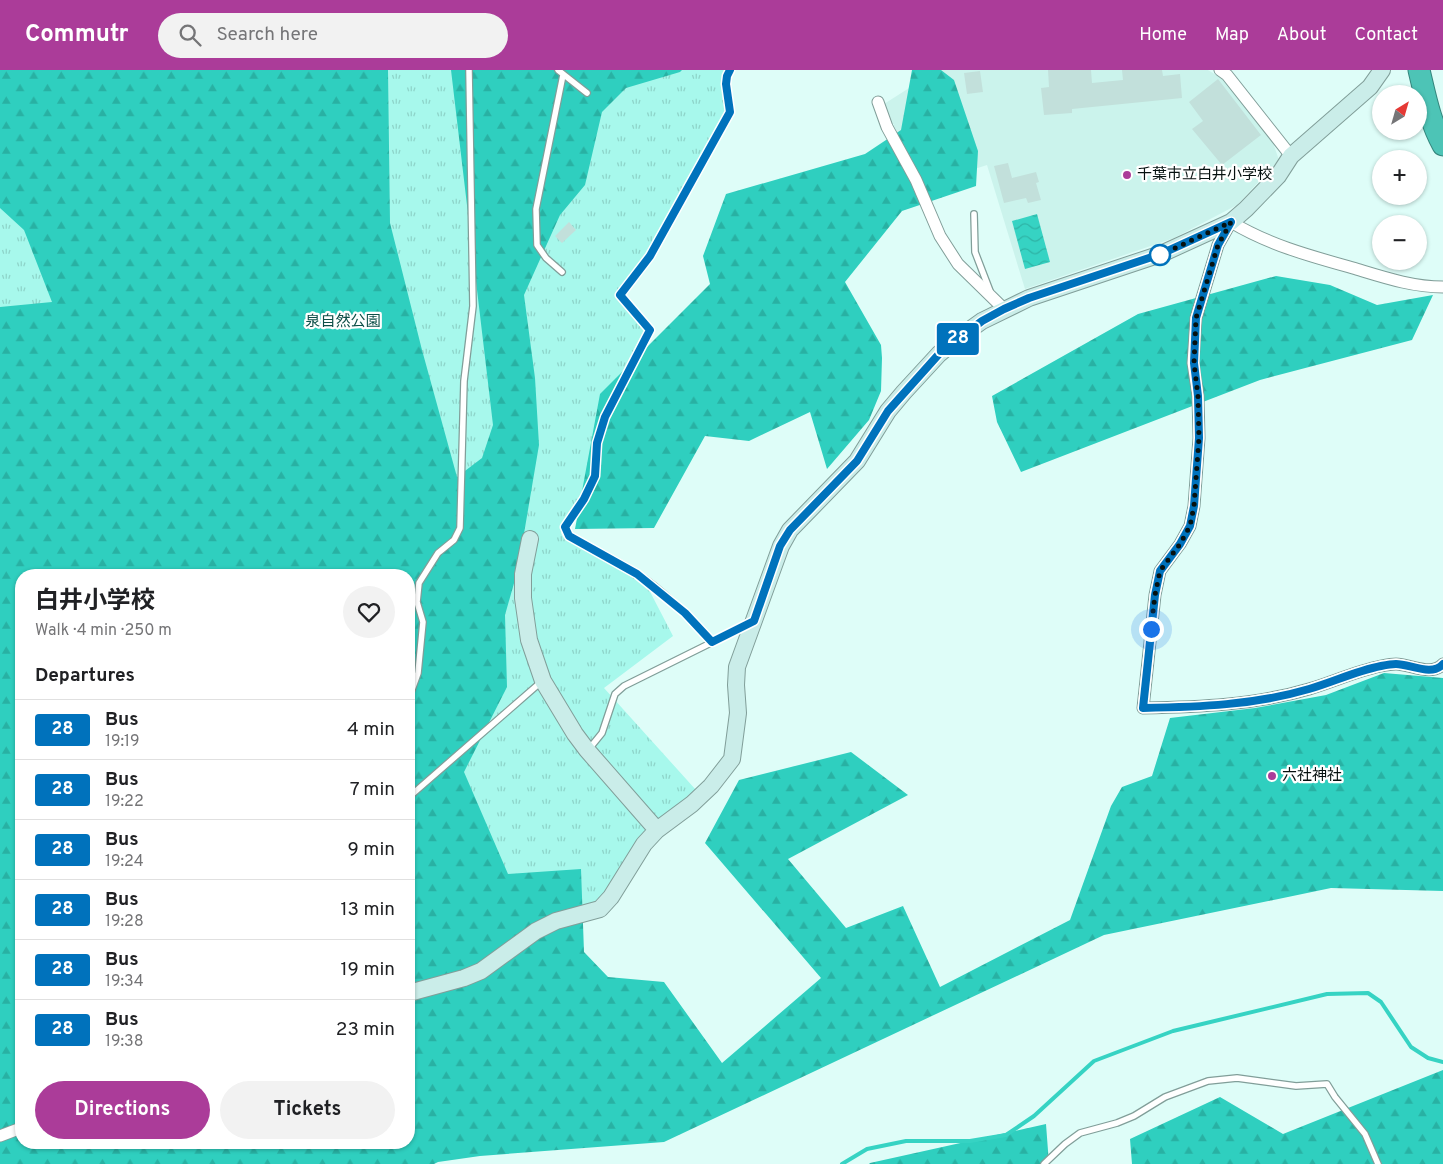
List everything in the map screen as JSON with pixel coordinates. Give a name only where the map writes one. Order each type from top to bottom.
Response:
[{"type":"highway","points":[[1419,70],[1425,96],[1443,145]]},
{"type":"street","points":[[1220,70],[1227,75],[1291,156]]},
{"type":"street","points":[[415,991],[464,978],[481,971],[536,931],[556,921],[600,909],[611,897],[644,844],[657,830],[692,804],[710,786],[732,759],[738,713],[737,667],[780,546],[790,530],[857,461],[888,411],[939,354],[982,321],[1004,309],[1029,298],[1161,254],[1231,222],[1278,176],[1291,156],[1370,87],[1382,70]]},
{"type":"street","points":[[878,102],[888,128],[916,180],[940,236],[958,264],[1004,309]]},
{"type":"street","points":[[1231,222],[1250,234],[1294,252],[1407,284],[1443,287]]},
{"type":"street","points":[[1231,222],[1218,245],[1196,318],[1194,363],[1198,396],[1199,438],[1194,506],[1190,526],[1180,544],[1160,571],[1155,595],[1143,708],[1198,707],[1257,700],[1308,690],[1383,666],[1398,664],[1432,670],[1440,668],[1443,664]]},
{"type":"street","points":[[530,539],[523,574],[523,598],[529,640],[543,681],[566,721],[587,750],[657,830]]},
{"type":"street","points":[[0,1136],[15,1130]]},
{"type":"lane","points":[[415,681],[418,673],[423,622],[417,602],[419,583],[438,553],[454,540],[460,528],[464,381],[474,306],[469,70]]},
{"type":"lane","points":[[558,70],[587,94]]},
{"type":"lane","points":[[712,642],[685,613],[661,592],[637,574],[569,536],[565,527],[584,499],[595,476],[597,443],[605,417],[650,330],[620,295],[650,256],[730,112],[726,84],[730,70]]},
{"type":"lane","points":[[562,272],[546,258],[537,245],[536,209],[563,75]]},
{"type":"lane","points":[[974,214],[976,252],[992,297]]},
{"type":"lane","points":[[587,750],[602,733],[615,694],[624,686],[754,621]]},
{"type":"lane","points":[[415,792],[543,681]]},
{"type":"lane","points":[[1044,1164],[1080,1133],[1117,1123],[1134,1116],[1165,1096],[1199,1084],[1208,1081],[1237,1078],[1296,1086],[1328,1084],[1335,1097],[1365,1134],[1378,1164]]},
{"type":"shaded area","name":"千葉市立白井小学校","points":[[922,70],[1208,70],[1224,80],[1272,140],[1279,160],[1237,205],[1174,238],[1025,289],[987,165],[922,186],[884,104],[917,83]]},
{"type":"green space","name":"泉自然公園","points":[[0,70],[727,70],[725,114],[648,254],[617,296],[645,330],[607,403],[582,498],[564,525],[561,533],[563,537],[646,584],[673,636],[604,688],[696,790],[605,894],[592,904],[499,950],[415,600],[415,569],[15,569],[15,1123],[0,1128]]},
{"type":"green space","name":"泉自然公園","points":[[0,70],[388,70],[390,223],[457,477],[482,458],[493,425],[451,70],[682,70],[626,88],[602,112],[585,185],[560,215],[524,295],[535,378],[539,445],[518,569],[505,615],[507,687],[464,772],[508,874],[581,869],[584,952],[608,977],[664,982],[722,1063],[821,978],[705,843],[739,780],[851,752],[908,795],[788,859],[846,928],[903,906],[940,987],[1070,920],[1111,806],[1122,787],[1152,776],[1170,718],[1255,708],[1326,695],[1384,673],[1443,678],[1443,891],[1331,888],[1104,935],[664,1142],[480,1156],[434,1164],[0,1164],[0,307],[52,302],[24,230],[0,208]]},
{"type":"green space","points":[[912,70],[941,70],[954,80],[978,151],[976,186],[902,211],[845,282],[881,345],[881,391],[869,420],[827,469],[810,412],[749,441],[705,436],[654,528],[575,529],[600,394],[710,284],[703,256],[726,194],[865,154],[901,130]]},
{"type":"green space","points":[[1276,276],[1330,285],[1377,305],[1433,295],[1412,340],[1260,380],[1021,472],[997,422],[992,396],[1138,314]]},
{"type":"green space","points":[[1443,1070],[1443,1164],[1132,1164],[1130,1139],[1220,1097],[1283,1134]]},
{"type":"green space","points":[[1046,1124],[1049,1164],[869,1164],[870,1163]]},
{"type":"water","points":[[1037,214],[1050,262],[1025,269],[1012,221]]},
{"type":"building","points":[[1048,70],[1091,70],[1092,83],[1123,80],[1122,70],[1162,70],[1163,76],[1180,74],[1182,98],[1072,109],[1072,113],[1044,115],[1041,88],[1049,87]]},
{"type":"building","points":[[980,71],[983,92],[967,94],[964,73]]},
{"type":"building","points":[[1218,79],[1261,135],[1222,165],[1192,129],[1203,121],[1189,102]]},
{"type":"building","points":[[1008,163],[1012,178],[1036,172],[1039,182],[1036,183],[1041,200],[1028,203],[1026,198],[1004,203],[994,166]]},
{"type":"building","points":[[569,222],[576,230],[562,243],[555,236]]},
{"type":"waterway","points":[[842,1164],[867,1149],[906,1141],[970,1141],[1006,1135],[1034,1116],[1094,1061],[1173,1031],[1327,994],[1368,993],[1381,1002],[1411,1047],[1428,1058],[1443,1062]]},
{"type":"bus line","name":"28","points":[[730,70],[726,84],[730,112],[650,256],[620,295],[650,330],[605,417],[597,443],[595,476],[584,499],[565,527],[569,536],[637,574],[685,613],[712,642],[754,621],[780,546],[790,530],[857,461],[888,411],[904,392],[939,354],[961,336],[982,321],[1029,298],[1161,254],[1231,222],[1218,245],[1196,318],[1194,363],[1198,396],[1199,438],[1194,506],[1190,526],[1180,544],[1160,571],[1155,595],[1143,708],[1198,707],[1257,700],[1308,690],[1371,668],[1398,664],[1412,668],[1432,670],[1440,668],[1443,664]]},
{"type":"place","name":"千葉市立白井小学校","points":[[1127,175]]},
{"type":"place","name":"六社神社","points":[[1272,776]]},
{"type":"route","points":[[1151,629],[1160,571],[1180,544],[1190,526],[1194,506],[1199,438],[1198,396],[1194,363],[1196,318],[1218,245],[1231,222],[1160,255]]}]
